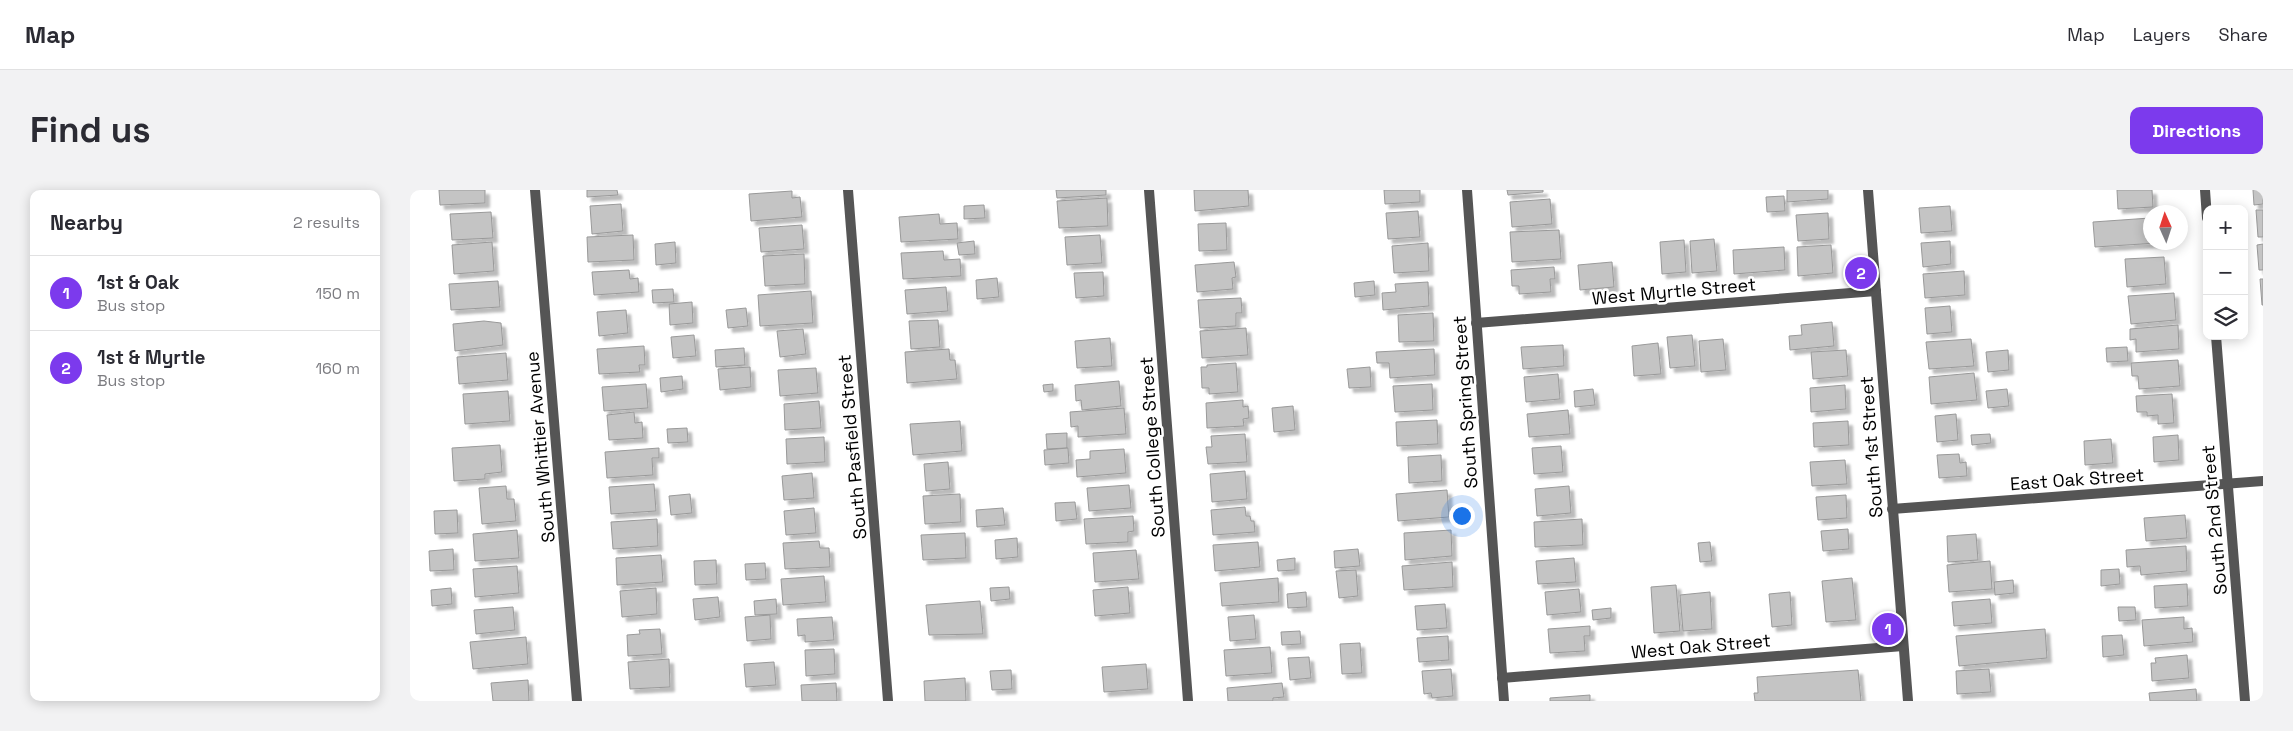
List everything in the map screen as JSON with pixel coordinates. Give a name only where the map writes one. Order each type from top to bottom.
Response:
[{"type":"street","name":"South Whittier Avenue","points":[[535,190],[577,701]]},
{"type":"street","name":"South Pasfield Street","points":[[848,190],[888,701]]},
{"type":"street","name":"South College Street","points":[[1149,190],[1188,701]]},
{"type":"street","name":"South Spring Street","points":[[1467,190],[1504,701]]},
{"type":"street","name":"South 1st Street","points":[[1868,190],[1908,701]]},
{"type":"street","points":[[2205,190],[2206,205]]},
{"type":"street","name":"West Myrtle Street","points":[[1476,324],[1876,291]]},
{"type":"street","name":"South 2nd Street","points":[[2216,340],[2245,701]]},
{"type":"street","name":"East Oak Street","points":[[1892,509],[2263,481]]},
{"type":"street","name":"West Oak Street","points":[[1502,678],[1903,646]]},
{"type":"building","points":[[439,190],[485,190],[485,203],[440,205]]},
{"type":"building","points":[[587,190],[617,190],[618,195],[587,197]]},
{"type":"building","points":[[1056,190],[1106,190],[1106,195],[1057,198]]},
{"type":"building","points":[[1194,190],[1248,190],[1249,206],[1195,211]]},
{"type":"building","points":[[1384,190],[1420,190],[1420,202],[1385,204]]},
{"type":"building","points":[[1507,190],[1543,190],[1543,192],[1508,195]]},
{"type":"building","points":[[1787,190],[1828,190],[1828,199],[1787,202]]},
{"type":"building","points":[[2117,190],[2152,190],[2153,205],[2118,209]]},
{"type":"building","points":[[2253,190],[2263,190],[2263,204],[2254,205]]},
{"type":"building","points":[[792,191],[792,198],[800,197],[802,217],[751,221],[749,194]]},
{"type":"building","points":[[1784,196],[1785,211],[1767,212],[1766,197]]},
{"type":"building","points":[[1107,198],[1108,226],[1059,228],[1057,201]]},
{"type":"building","points":[[1550,199],[1552,224],[1512,227],[1510,202]]},
{"type":"building","points":[[621,204],[623,231],[592,234],[590,206]]},
{"type":"building","points":[[984,205],[985,218],[964,219],[964,206]]},
{"type":"building","points":[[1950,206],[1952,231],[1921,233],[1919,208]]},
{"type":"building","points":[[2256,210],[2263,210],[2263,237],[2258,237]]},
{"type":"building","points":[[1418,211],[1420,237],[1388,239],[1386,213]]},
{"type":"building","points":[[491,212],[493,238],[452,240],[450,214]]},
{"type":"building","points":[[1828,213],[1829,239],[1798,241],[1796,215]]},
{"type":"building","points":[[939,214],[940,224],[957,223],[958,239],[901,242],[899,217]]},
{"type":"building","points":[[2143,218],[2143,244],[2095,247],[2093,222]]},
{"type":"building","points":[[1226,223],[1227,250],[1199,251],[1198,224]]},
{"type":"building","points":[[802,225],[804,249],[761,252],[759,228]]},
{"type":"building","points":[[1559,230],[1561,259],[1512,262],[1510,232]]},
{"type":"building","points":[[633,235],[634,260],[588,262],[587,237]]},
{"type":"building","points":[[1100,235],[1102,263],[1067,265],[1065,237]]},
{"type":"building","points":[[1714,239],[1717,271],[1692,273],[1690,241]]},
{"type":"building","points":[[1684,240],[1686,272],[1662,274],[1660,242]]},
{"type":"building","points":[[974,241],[975,254],[959,255],[957,243]]},
{"type":"building","points":[[1950,241],[1951,264],[1923,267],[1921,243]]},
{"type":"building","points":[[492,242],[494,271],[454,274],[452,245]]},
{"type":"building","points":[[675,242],[676,263],[656,265],[655,244]]},
{"type":"building","points":[[1428,243],[1429,271],[1394,273],[1392,246]]},
{"type":"building","points":[[2263,244],[2263,270],[2259,270],[2257,245]]},
{"type":"building","points":[[1831,245],[1833,273],[1798,276],[1797,247]]},
{"type":"building","points":[[1784,247],[1785,270],[1734,274],[1733,250]]},
{"type":"building","points":[[943,251],[944,260],[960,259],[961,276],[903,279],[901,253]]},
{"type":"building","points":[[804,254],[805,284],[765,286],[763,256]]},
{"type":"building","points":[[2164,257],[2166,284],[2127,287],[2125,259]]},
{"type":"building","points":[[1234,262],[1236,277],[1232,278],[1233,289],[1197,292],[1195,265]]},
{"type":"building","points":[[1612,262],[1614,287],[1580,290],[1578,265]]},
{"type":"building","points":[[1554,267],[1555,279],[1550,279],[1551,292],[1519,294],[1519,286],[1512,286],[1511,270]]},
{"type":"building","points":[[629,270],[630,279],[638,278],[639,292],[594,295],[592,272]]},
{"type":"building","points":[[1964,271],[1965,295],[1925,298],[1923,274]]},
{"type":"building","points":[[1103,272],[1104,296],[1076,298],[1074,273]]},
{"type":"building","points":[[997,278],[999,297],[977,299],[976,280]]},
{"type":"building","points":[[2260,279],[2263,279],[2263,305],[2262,305]]},
{"type":"building","points":[[498,281],[500,307],[451,310],[449,284]]},
{"type":"building","points":[[1374,281],[1375,295],[1355,297],[1354,283]]},
{"type":"building","points":[[1428,282],[1429,306],[1383,310],[1382,293],[1396,292],[1395,284]]},
{"type":"building","points":[[946,287],[948,311],[907,314],[905,290]]},
{"type":"building","points":[[673,289],[674,302],[653,303],[652,290]]},
{"type":"building","points":[[811,291],[813,323],[760,326],[758,295]]},
{"type":"building","points":[[2174,293],[2176,320],[2131,324],[2128,296]]},
{"type":"building","points":[[1241,298],[1242,313],[1236,313],[1236,326],[1200,328],[1198,300]]},
{"type":"building","points":[[692,302],[693,323],[670,325],[669,304]]},
{"type":"building","points":[[1950,306],[1952,332],[1927,334],[1925,308]]},
{"type":"building","points":[[746,308],[748,326],[728,328],[726,310]]},
{"type":"building","points":[[626,310],[628,333],[599,336],[597,312]]},
{"type":"building","points":[[1433,313],[1434,341],[1399,342],[1398,315]]},
{"type":"building","points":[[938,320],[940,347],[911,349],[909,321]]},
{"type":"building","points":[[484,321],[501,323],[503,345],[455,351],[453,324]]},
{"type":"building","points":[[1832,322],[1834,346],[1790,350],[1789,336],[1802,335],[1801,325]]},
{"type":"building","points":[[2178,325],[2179,349],[2136,352],[2136,339],[2130,340],[2130,329]]},
{"type":"building","points":[[1246,328],[1248,355],[1202,358],[1200,331]]},
{"type":"building","points":[[803,329],[806,354],[780,357],[777,331]]},
{"type":"building","points":[[694,335],[696,356],[673,358],[671,337]]},
{"type":"building","points":[[1692,335],[1695,366],[1670,368],[1667,337]]},
{"type":"building","points":[[1110,338],[1112,366],[1077,368],[1075,341]]},
{"type":"building","points":[[1723,339],[1726,370],[1701,372],[1699,341]]},
{"type":"building","points":[[1971,339],[1974,366],[1929,369],[1926,342]]},
{"type":"building","points":[[1658,343],[1661,374],[1634,376],[1632,346]]},
{"type":"building","points":[[1563,345],[1564,366],[1523,369],[1521,347]]},
{"type":"building","points":[[644,346],[645,365],[639,365],[640,372],[599,374],[597,349]]},
{"type":"building","points":[[2127,347],[2128,361],[2107,362],[2106,348]]},
{"type":"building","points":[[744,348],[745,365],[716,367],[715,350]]},
{"type":"building","points":[[949,349],[950,360],[955,360],[957,379],[907,383],[905,352]]},
{"type":"building","points":[[1434,349],[1435,375],[1390,378],[1389,363],[1377,363],[1376,352]]},
{"type":"building","points":[[1846,350],[1848,376],[1813,379],[1811,352]]},
{"type":"building","points":[[2008,350],[2009,370],[1988,372],[1986,352]]},
{"type":"building","points":[[506,353],[508,380],[459,384],[457,357]]},
{"type":"building","points":[[2178,360],[2180,386],[2139,389],[2138,376],[2132,376],[2131,363]]},
{"type":"building","points":[[1236,363],[1238,392],[1209,394],[1209,388],[1202,388],[1201,367]]},
{"type":"building","points":[[750,367],[751,387],[720,390],[718,369]]},
{"type":"building","points":[[1370,367],[1371,387],[1349,388],[1347,369]]},
{"type":"building","points":[[816,368],[818,393],[780,396],[778,370]]},
{"type":"building","points":[[1974,373],[1977,400],[1931,404],[1929,377]]},
{"type":"building","points":[[1558,374],[1560,399],[1526,402],[1524,377]]},
{"type":"building","points":[[682,376],[683,389],[661,392],[660,378]]},
{"type":"building","points":[[1119,381],[1121,406],[1082,410],[1081,400],[1076,401],[1075,385]]},
{"type":"building","points":[[646,384],[648,408],[604,411],[602,387]]},
{"type":"building","points":[[1053,384],[1053,391],[1044,392],[1043,385]]},
{"type":"building","points":[[1432,384],[1433,410],[1395,412],[1393,386]]},
{"type":"building","points":[[1845,385],[1846,409],[1811,412],[1810,388]]},
{"type":"building","points":[[1593,389],[1595,405],[1575,407],[1574,391]]},
{"type":"building","points":[[2007,389],[2009,406],[1988,408],[1986,391]]},
{"type":"building","points":[[508,391],[510,421],[465,424],[463,394]]},
{"type":"building","points":[[2172,394],[2174,423],[2158,424],[2158,415],[2147,416],[2147,412],[2137,412],[2136,396]]},
{"type":"building","points":[[1243,400],[1243,407],[1248,406],[1249,418],[1243,419],[1244,426],[1207,428],[1206,403]]},
{"type":"building","points":[[819,401],[821,428],[785,430],[784,404]]},
{"type":"building","points":[[1293,406],[1295,430],[1274,432],[1272,408]]},
{"type":"building","points":[[1124,408],[1126,434],[1078,437],[1078,426],[1071,427],[1070,412]]},
{"type":"building","points":[[1568,410],[1570,434],[1529,437],[1527,414]]},
{"type":"building","points":[[634,412],[635,423],[642,422],[643,438],[609,440],[607,415]]},
{"type":"building","points":[[1956,414],[1958,440],[1937,442],[1935,416]]},
{"type":"building","points":[[1437,420],[1438,444],[1397,446],[1396,422]]},
{"type":"building","points":[[960,421],[962,451],[913,455],[910,424]]},
{"type":"building","points":[[1848,421],[1849,445],[1814,447],[1813,423]]},
{"type":"building","points":[[687,428],[688,442],[668,443],[667,429]]},
{"type":"building","points":[[1067,433],[1067,448],[1047,449],[1046,434]]},
{"type":"building","points":[[1245,434],[1247,462],[1208,464],[1206,447],[1212,447],[1211,436]]},
{"type":"building","points":[[1990,434],[1991,443],[1972,445],[1971,435]]},
{"type":"building","points":[[2178,435],[2179,460],[2154,462],[2153,437]]},
{"type":"building","points":[[824,437],[825,462],[787,464],[786,439]]},
{"type":"building","points":[[2111,439],[2113,463],[2085,465],[2084,441]]},
{"type":"building","points":[[500,445],[502,472],[485,474],[485,479],[454,481],[452,448]]},
{"type":"building","points":[[1561,446],[1563,472],[1534,474],[1532,448]]},
{"type":"building","points":[[659,448],[659,458],[652,458],[653,475],[607,478],[605,452]]},
{"type":"building","points":[[1068,448],[1069,463],[1045,465],[1044,450]]},
{"type":"building","points":[[1124,449],[1126,473],[1077,477],[1076,460],[1090,459],[1090,451]]},
{"type":"building","points":[[1959,454],[1960,463],[1966,462],[1967,476],[1939,478],[1937,455]]},
{"type":"building","points":[[1441,455],[1442,481],[1409,483],[1408,457]]},
{"type":"building","points":[[1845,460],[1847,484],[1812,486],[1810,462]]},
{"type":"building","points":[[948,462],[950,489],[926,491],[924,464]]},
{"type":"building","points":[[1245,471],[1247,499],[1212,502],[1210,474]]},
{"type":"building","points":[[812,473],[814,498],[784,500],[782,476]]},
{"type":"building","points":[[654,484],[656,511],[611,514],[609,487]]},
{"type":"building","points":[[1129,485],[1131,508],[1089,511],[1087,488]]},
{"type":"building","points":[[506,486],[507,499],[514,499],[516,521],[482,524],[479,488]]},
{"type":"building","points":[[1569,486],[1571,513],[1537,516],[1535,489]]},
{"type":"building","points":[[1447,490],[1449,517],[1398,521],[1396,494]]},
{"type":"building","points":[[690,494],[692,513],[671,515],[669,496]]},
{"type":"building","points":[[960,494],[961,522],[925,524],[923,496]]},
{"type":"building","points":[[1846,495],[1847,518],[1818,520],[1816,497]]},
{"type":"building","points":[[1075,502],[1077,519],[1056,521],[1055,503]]},
{"type":"building","points":[[1245,507],[1246,516],[1250,516],[1251,521],[1254,521],[1255,532],[1213,535],[1211,510]]},
{"type":"building","points":[[814,508],[816,533],[786,535],[784,511]]},
{"type":"building","points":[[1003,508],[1005,525],[977,527],[976,510]]},
{"type":"building","points":[[457,510],[458,533],[435,534],[434,511]]},
{"type":"building","points":[[2185,515],[2187,538],[2146,541],[2144,518]]},
{"type":"building","points":[[1133,516],[1134,531],[1128,532],[1128,542],[1086,544],[1084,519]]},
{"type":"building","points":[[657,519],[658,546],[613,549],[611,522]]},
{"type":"building","points":[[1582,519],[1583,545],[1535,547],[1534,522]]},
{"type":"building","points":[[1848,529],[1849,549],[1823,551],[1821,531]]},
{"type":"building","points":[[517,530],[519,558],[475,561],[473,534]]},
{"type":"building","points":[[1451,530],[1452,556],[1405,560],[1404,533]]},
{"type":"building","points":[[965,533],[966,558],[923,560],[921,535]]},
{"type":"building","points":[[1976,534],[1978,560],[1948,562],[1947,536]]},
{"type":"building","points":[[1017,538],[1018,557],[996,559],[995,540]]},
{"type":"building","points":[[819,541],[820,548],[829,548],[830,567],[785,569],[783,543]]},
{"type":"building","points":[[1258,542],[1260,567],[1215,571],[1213,545]]},
{"type":"building","points":[[1710,542],[1712,561],[1700,562],[1698,543]]},
{"type":"building","points":[[2186,546],[2187,571],[2141,575],[2140,566],[2127,567],[2126,550]]},
{"type":"building","points":[[453,549],[454,570],[430,571],[429,551]]},
{"type":"building","points":[[1358,549],[1360,566],[1335,568],[1334,551]]},
{"type":"building","points":[[1136,550],[1139,579],[1095,582],[1093,553]]},
{"type":"building","points":[[661,555],[663,582],[617,585],[616,558]]},
{"type":"building","points":[[1295,558],[1295,570],[1278,571],[1277,560]]},
{"type":"building","points":[[1574,558],[1576,582],[1538,584],[1536,561]]},
{"type":"building","points":[[716,560],[717,584],[695,585],[694,561]]},
{"type":"building","points":[[1990,561],[1992,589],[1949,592],[1947,565]]},
{"type":"building","points":[[1452,562],[1453,587],[1404,590],[1402,566]]},
{"type":"building","points":[[765,563],[766,579],[746,580],[745,564]]},
{"type":"building","points":[[517,566],[519,593],[475,597],[473,569]]},
{"type":"building","points":[[2119,569],[2120,584],[2101,586],[2101,570]]},
{"type":"building","points":[[1356,570],[1358,596],[1339,598],[1336,571]]},
{"type":"building","points":[[824,576],[826,602],[783,605],[781,579]]},
{"type":"building","points":[[1278,578],[1279,602],[1222,606],[1220,583]]},
{"type":"building","points":[[1852,578],[1856,620],[1826,622],[1822,581]]},
{"type":"building","points":[[2013,580],[2014,593],[1995,595],[1994,582]]},
{"type":"building","points":[[2187,584],[2188,606],[2155,608],[2154,586]]},
{"type":"building","points":[[1676,585],[1680,631],[1654,633],[1651,587]]},
{"type":"building","points":[[1009,587],[1010,599],[991,601],[990,588]]},
{"type":"building","points":[[1128,587],[1130,613],[1095,616],[1093,590]]},
{"type":"building","points":[[451,588],[452,604],[432,606],[431,590]]},
{"type":"building","points":[[656,588],[657,614],[622,617],[620,591]]},
{"type":"building","points":[[1579,589],[1581,612],[1547,615],[1545,592]]},
{"type":"building","points":[[1306,592],[1307,607],[1288,608],[1287,594]]},
{"type":"building","points":[[1710,592],[1712,629],[1683,631],[1680,595]]},
{"type":"building","points":[[1790,592],[1792,625],[1772,627],[1769,594]]},
{"type":"building","points":[[718,597],[720,617],[695,620],[693,599]]},
{"type":"building","points":[[776,599],[777,614],[755,615],[754,601]]},
{"type":"building","points":[[1990,599],[1992,623],[1954,626],[1952,602]]},
{"type":"building","points":[[980,601],[983,634],[929,635],[926,605]]},
{"type":"building","points":[[1445,604],[1447,628],[1417,630],[1415,606]]},
{"type":"building","points":[[513,607],[515,630],[476,634],[474,610]]},
{"type":"building","points":[[2118,607],[2135,607],[2136,620],[2119,621]]},
{"type":"building","points":[[1611,608],[1611,618],[1593,620],[1592,610]]},
{"type":"building","points":[[770,615],[771,639],[747,641],[745,617]]},
{"type":"building","points":[[1254,615],[1256,639],[1230,641],[1228,617]]},
{"type":"building","points":[[832,617],[834,640],[805,642],[805,635],[798,636],[797,619]]},
{"type":"building","points":[[2184,617],[2184,629],[2192,628],[2193,642],[2144,646],[2142,620]]},
{"type":"building","points":[[1590,626],[1590,636],[1584,636],[1585,651],[1550,653],[1548,629]]},
{"type":"building","points":[[660,629],[662,654],[628,656],[627,635],[640,634],[639,630]]},
{"type":"building","points":[[2045,629],[2047,658],[1959,666],[1956,636]]},
{"type":"building","points":[[1300,631],[1301,644],[1282,645],[1281,632]]},
{"type":"building","points":[[2122,635],[2124,655],[2103,657],[2102,636]]},
{"type":"building","points":[[1448,636],[1449,660],[1419,662],[1417,638]]},
{"type":"building","points":[[526,637],[528,664],[473,669],[470,642]]},
{"type":"building","points":[[1360,643],[1362,673],[1342,674],[1340,644]]},
{"type":"building","points":[[1270,647],[1272,673],[1226,676],[1224,650]]},
{"type":"building","points":[[834,649],[835,674],[806,676],[805,650]]},
{"type":"building","points":[[2187,655],[2189,678],[2152,681],[2151,663],[2156,663],[2155,658]]},
{"type":"building","points":[[1309,657],[1311,678],[1290,680],[1288,658]]},
{"type":"building","points":[[669,659],[670,687],[630,689],[628,662]]},
{"type":"building","points":[[774,662],[776,685],[746,687],[744,664]]},
{"type":"building","points":[[1146,664],[1148,689],[1104,692],[1102,667]]},
{"type":"building","points":[[1451,669],[1453,696],[1432,698],[1431,693],[1424,694],[1422,671]]},
{"type":"building","points":[[1989,669],[1991,692],[1957,694],[1956,671]]},
{"type":"building","points":[[1011,670],[1012,689],[992,690],[990,671]]},
{"type":"building","points":[[1858,670],[1861,701],[1755,701],[1754,693],[1758,693],[1757,677]]},
{"type":"building","points":[[965,678],[966,701],[925,701],[924,681]]},
{"type":"building","points":[[528,680],[529,701],[493,701],[491,683]]},
{"type":"building","points":[[836,683],[837,701],[802,701],[801,685]]},
{"type":"building","points":[[1282,683],[1284,697],[1273,698],[1273,701],[1228,701],[1227,688]]},
{"type":"building","points":[[2196,689],[2197,701],[2150,701],[2149,693]]},
{"type":"building","points":[[1590,695],[1590,701],[1550,701],[1550,698]]},
{"type":"place","name":"1st & Myrtle","points":[[1861,273]]},
{"type":"place","name":"1st & Oak","points":[[1888,629]]}]
